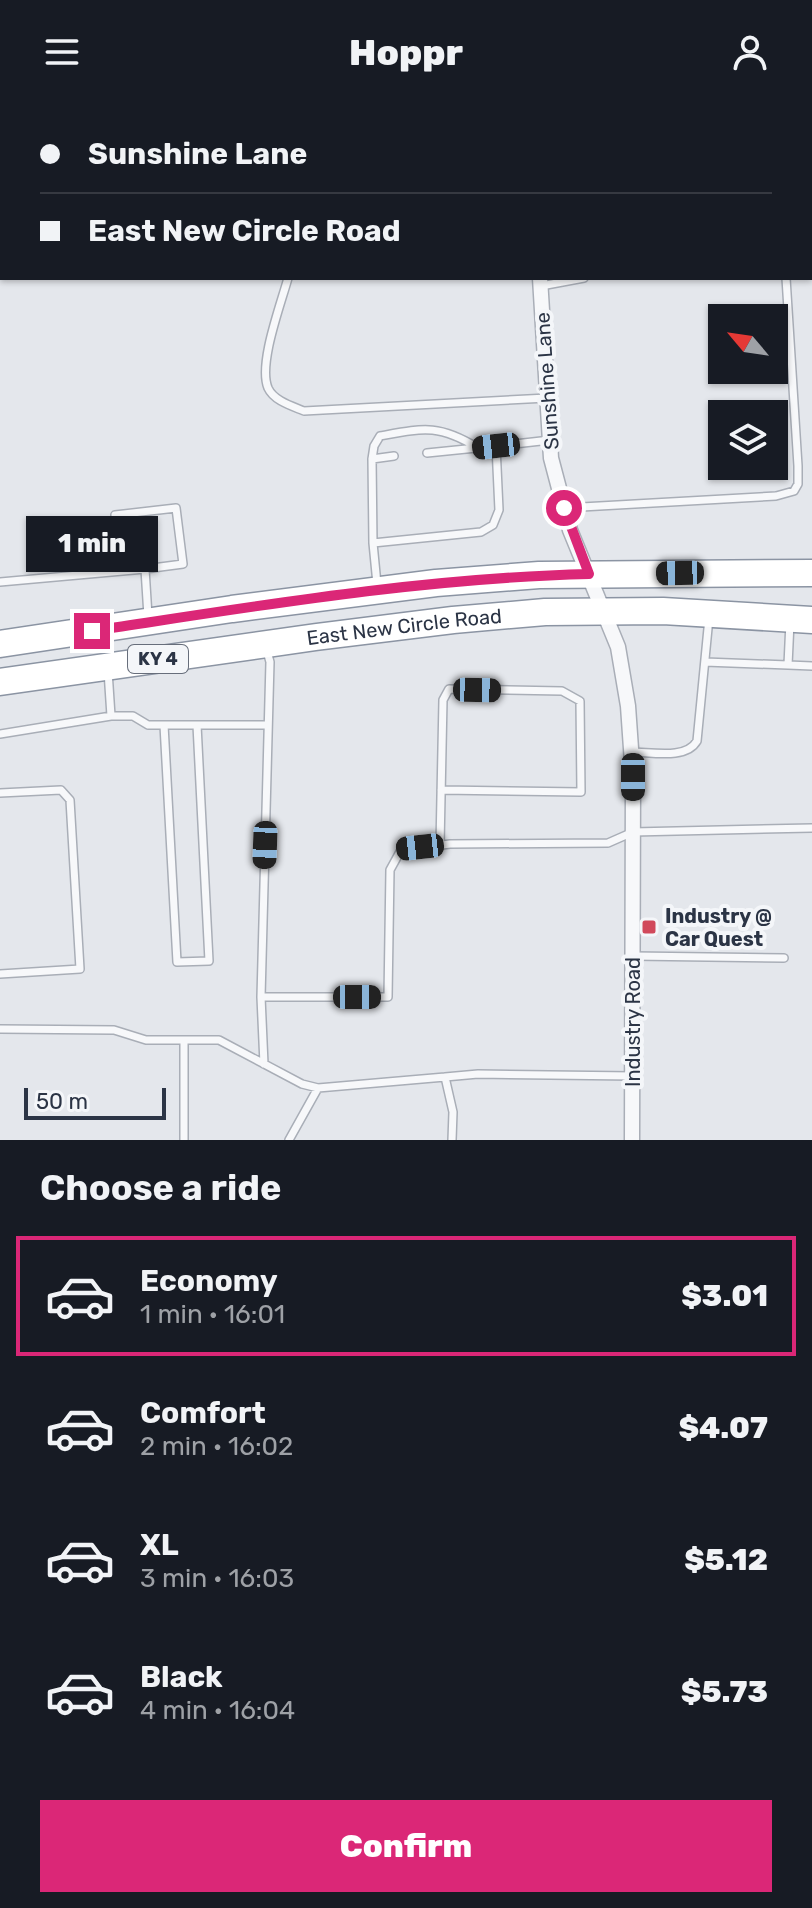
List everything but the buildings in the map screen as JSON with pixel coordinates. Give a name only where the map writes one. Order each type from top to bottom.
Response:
[{"type":"highway","name":"East New Circle Road","points":[[0,644],[436,583],[589,574],[812,573]]},
{"type":"highway","name":"East New Circle Road","points":[[0,682],[266,644],[453,620],[545,612],[709,614],[801,619]]},
{"type":"street","name":"Sunshine Lane","points":[[540,282],[551,458],[564,508],[589,574]]},
{"type":"street","name":"Industry Road","points":[[589,574],[618,647],[624,673],[632,752],[632,1140]]},
{"type":"lane","points":[[287,280],[265,367],[269,389],[284,403],[304,411],[547,398]]},
{"type":"lane","points":[[540,282],[562,280]]},
{"type":"lane","points":[[564,508],[776,496],[794,491],[798,484],[798,466],[786,280]]},
{"type":"lane","points":[[378,591],[373,543],[372,459],[380,436],[418,429],[455,434],[478,448]]},
{"type":"lane","points":[[427,453],[550,440]]},
{"type":"lane","points":[[373,543],[481,532],[493,525],[499,510],[496,446]]},
{"type":"lane","points":[[372,459],[394,456]]},
{"type":"lane","points":[[0,582],[183,564],[176,508],[115,515]]},
{"type":"lane","points":[[145,569],[149,622]]},
{"type":"lane","points":[[632,752],[680,753],[693,748],[697,741],[709,614]]},
{"type":"lane","points":[[788,665],[801,619]]},
{"type":"lane","points":[[264,1064],[261,997],[270,662],[266,644]]},
{"type":"lane","points":[[705,662],[812,666]]},
{"type":"lane","points":[[108,667],[111,716]]},
{"type":"lane","points":[[440,845],[441,790],[443,700],[449,689],[562,691],[580,701],[581,792],[441,790]]},
{"type":"lane","points":[[0,734],[111,716],[133,716],[148,725],[268,725]]},
{"type":"lane","points":[[164,725],[177,962],[209,961],[197,725]]},
{"type":"lane","points":[[0,793],[61,790],[70,800],[80,969],[0,974]]},
{"type":"lane","points":[[261,997],[388,997],[390,870],[401,850],[440,845],[608,843],[633,832],[812,828]]},
{"type":"lane","points":[[633,956],[784,958]]},
{"type":"lane","points":[[0,1029],[114,1030],[146,1040],[219,1040],[302,1084],[318,1088],[478,1074],[633,1076]]},
{"type":"lane","points":[[184,1040],[184,1140]]},
{"type":"lane","points":[[445,1077],[453,1112],[452,1140]]},
{"type":"lane","points":[[289,1140],[318,1088]]},
{"type":"place","name":"Industry @ Car Quest","points":[[649,927]]},
{"type":"route","points":[[92,631],[232,609],[436,583],[589,574],[564,508]]}]
